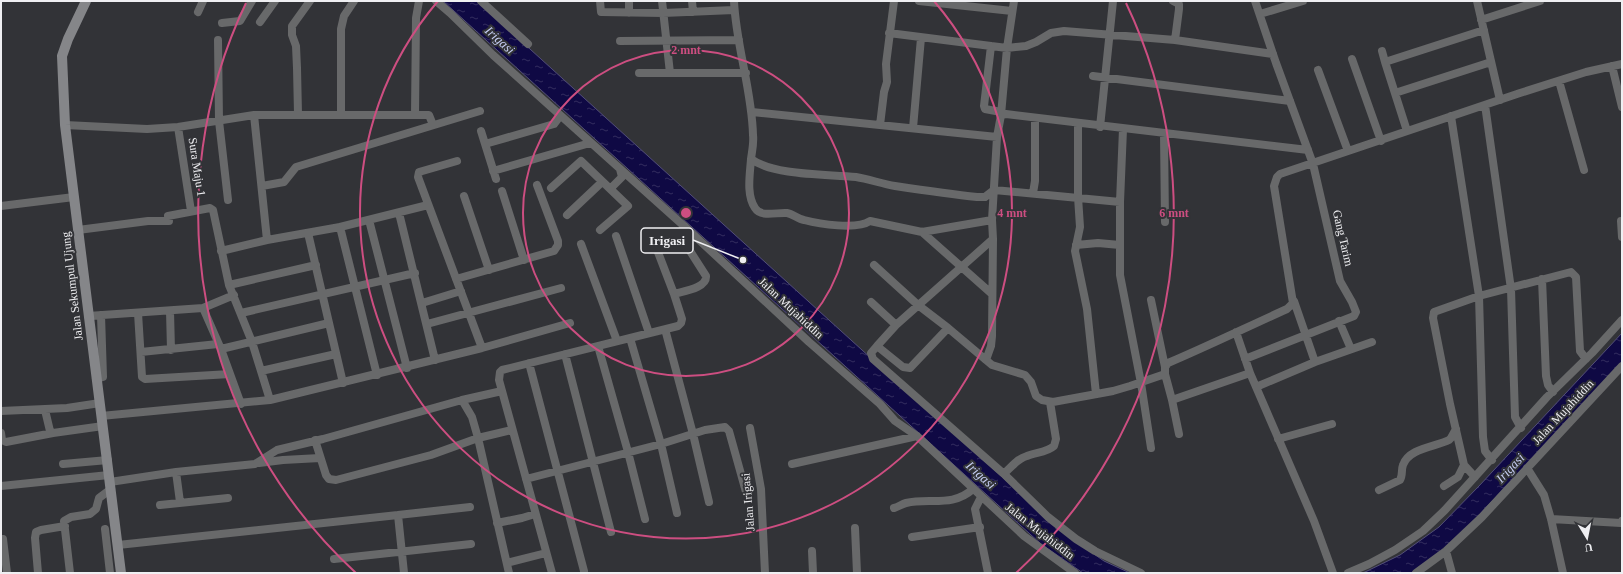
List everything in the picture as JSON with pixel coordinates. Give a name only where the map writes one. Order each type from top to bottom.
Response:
[{"type":"main road","name":"Jalan Sekumpul Ujung","points":[[86,1],[68,39],[62,56],[65,125],[121,572]]},
{"type":"street","points":[[198,12],[203,1]]},
{"type":"street","points":[[222,23],[240,21],[252,1]]},
{"type":"street","points":[[260,22],[275,1]]},
{"type":"street","points":[[298,114],[297,61],[292,26],[310,1]]},
{"type":"street","points":[[341,114],[341,28],[344,16],[354,1]]},
{"type":"street","points":[[415,115],[416,18],[419,1]]},
{"type":"street","name":"Jalan Mujahiddin","points":[[436,1],[493,56],[684,226],[809,342],[880,404],[895,421],[917,436],[1024,536],[1075,573]]},
{"type":"street","points":[[481,1],[528,44]]},
{"type":"street","points":[[600,1],[601,12],[663,13],[734,10]]},
{"type":"street","points":[[628,1],[629,13]]},
{"type":"street","points":[[662,1],[670,73]]},
{"type":"street","points":[[692,1],[693,12]]},
{"type":"street","points":[[734,1],[734,10],[752,112],[754,136],[750,183],[751,198],[754,208],[762,213],[786,213],[802,220],[816,223],[850,226],[864,225],[870,221],[922,232],[992,220]]},
{"type":"street","points":[[880,125],[884,92],[887,82],[886,64],[894,1]]},
{"type":"street","points":[[919,1],[1012,11]]},
{"type":"street","points":[[986,360],[991,346],[992,336],[992,220],[997,138],[1014,1]]},
{"type":"street","points":[[1100,127],[1113,1]]},
{"type":"street","points":[[1173,1],[1179,4],[1175,40]]},
{"type":"street","name":"Gang Tarim","points":[[1255,1],[1313,164],[1340,281],[1355,308],[1354,316],[1339,321]]},
{"type":"street","points":[[1260,14],[1303,1]]},
{"type":"street","points":[[1477,1],[1500,100]]},
{"type":"street","points":[[1481,20],[1540,1]]},
{"type":"street","points":[[1385,62],[1484,30]]},
{"type":"street","points":[[889,33],[1007,48],[1031,44],[1051,33],[1059,31],[1175,40],[1273,54]]},
{"type":"street","points":[[913,128],[921,38]]},
{"type":"street","points":[[218,40],[219,121],[228,200]]},
{"type":"street","points":[[620,41],[739,40]]},
{"type":"street","points":[[990,46],[984,106],[985,109],[1001,114],[1100,127],[1308,150]]},
{"type":"street","points":[[1382,51],[1407,131]]},
{"type":"street","points":[[1352,59],[1381,141]]},
{"type":"street","points":[[1395,93],[1491,62]]},
{"type":"street","points":[[1315,362],[1294,301],[1274,182],[1277,176],[1451,116],[1586,72],[1622,64]]},
{"type":"street","points":[[1612,66],[1622,107]]},
{"type":"street","points":[[1318,70],[1348,152]]},
{"type":"street","points":[[639,73],[746,72]]},
{"type":"street","points":[[1093,76],[1290,101]]},
{"type":"street","points":[[1559,81],[1584,170]]},
{"type":"street","points":[[1485,105],[1511,289],[1515,417],[1521,428]]},
{"type":"street","points":[[262,186],[284,182],[296,167],[480,111]]},
{"type":"street","points":[[752,112],[997,138]]},
{"type":"street","points":[[65,125],[146,129],[178,127],[254,115],[298,114],[429,115],[434,125]]},
{"type":"street","points":[[254,115],[267,240]]},
{"type":"street","points":[[485,144],[554,124],[560,116]]},
{"type":"street","points":[[1451,116],[1479,296],[1482,437],[1485,451],[1492,460]]},
{"type":"street","points":[[1033,193],[1035,175],[1035,118]]},
{"type":"street","points":[[1078,124],[1078,197],[1080,227],[1076,251],[1088,309],[1096,394]]},
{"type":"street","name":"Sura Maju 1","points":[[178,127],[191,211]]},
{"type":"street","points":[[1123,129],[1120,202],[1121,279],[1141,382],[1151,448]]},
{"type":"street","points":[[481,131],[494,175],[590,143]]},
{"type":"street","points":[[1164,134],[1165,222]]},
{"type":"street","points":[[751,159],[764,166],[787,171],[824,176],[857,177],[893,186],[977,197],[985,197],[994,190],[1120,202]]},
{"type":"street","points":[[457,161],[419,172],[418,180],[482,348]]},
{"type":"street","points":[[552,188],[582,161],[628,206],[600,230]]},
{"type":"street","points":[[610,189],[622,177],[620,169]]},
{"type":"street","points":[[567,215],[602,182]]},
{"type":"street","points":[[456,279],[554,251],[558,245],[537,185]]},
{"type":"street","points":[[502,191],[524,260]]},
{"type":"street","points":[[464,196],[489,270]]},
{"type":"street","points":[[1,206],[74,197]]},
{"type":"street","points":[[221,251],[267,240],[340,227],[428,205]]},
{"type":"street","points":[[78,230],[142,222],[169,221],[168,216],[210,208],[213,210],[229,285],[252,342],[270,400]]},
{"type":"street","points":[[399,212],[435,360]]},
{"type":"street","points":[[370,220],[407,368]]},
{"type":"street","points":[[1621,221],[1622,237]]},
{"type":"street","points":[[674,294],[704,284],[706,280],[706,276],[683,240],[681,233],[684,226]]},
{"type":"street","points":[[340,227],[354,288],[377,375]]},
{"type":"street","points":[[922,232],[992,294]]},
{"type":"street","points":[[308,233],[343,383]]},
{"type":"street","points":[[552,573],[499,380],[500,372],[502,370],[529,363],[678,326],[682,319],[651,234]]},
{"type":"street","points":[[616,236],[649,333]]},
{"type":"street","points":[[992,239],[896,325],[871,353],[873,359],[1004,474],[1048,517],[1076,539],[1117,562],[1141,573]]},
{"type":"street","points":[[1076,245],[1098,243],[1120,245]]},
{"type":"street","points":[[581,244],[617,341]]},
{"type":"street","points":[[229,285],[316,265]]},
{"type":"street","points":[[874,265],[918,304],[986,360],[995,366],[1025,375],[1031,382],[1036,396],[1050,402],[1096,394],[1141,382],[1165,371],[1168,363],[1287,309],[1292,306],[1294,301]]},
{"type":"street","points":[[1475,477],[1464,465],[1432,315],[1435,311],[1479,296],[1511,289],[1569,272],[1575,276],[1580,351],[1586,359]]},
{"type":"street","points":[[241,313],[415,274]]},
{"type":"street","points":[[1542,280],[1546,376],[1548,385],[1553,392]]},
{"type":"street","points":[[427,324],[469,314],[561,288]]},
{"type":"street","points":[[422,303],[461,291]]},
{"type":"street","points":[[88,316],[203,308],[234,295]]},
{"type":"street","points":[[1150,300],[1179,434]]},
{"type":"street","points":[[871,302],[896,325]]},
{"type":"street","points":[[203,308],[241,404]]},
{"type":"street","points":[[170,311],[171,350]]},
{"type":"street","points":[[138,313],[142,376],[145,379],[230,374]]},
{"type":"street","points":[[96,379],[103,377],[102,315]]},
{"type":"street","points":[[1348,573],[1382,557],[1413,539],[1445,510],[1553,392],[1622,320]]},
{"type":"street","points":[[1245,359],[1339,321],[1351,349]]},
{"type":"street","points":[[141,352],[252,342],[329,323]]},
{"type":"street","points":[[1,433],[2,440],[6,442],[53,434],[102,421],[270,400],[407,368],[570,323]]},
{"type":"street","points":[[877,346],[903,368],[908,369],[948,328]]},
{"type":"street","points":[[665,329],[693,434],[709,502]]},
{"type":"street","points":[[1236,332],[1250,373],[1314,521],[1333,573]]},
{"type":"street","points":[[630,338],[661,444],[678,513]]},
{"type":"street","points":[[1256,387],[1315,362],[1372,342]]},
{"type":"street","points":[[598,346],[645,519]]},
{"type":"street","points":[[261,370],[336,354]]},
{"type":"street","points":[[565,354],[611,532]]},
{"type":"street","points":[[529,363],[559,471],[584,572]]},
{"type":"street","name":"Jalan Mujahiddin","points":[[1416,573],[1446,551],[1482,517],[1622,366]]},
{"type":"street","points":[[1172,400],[1250,373]]},
{"type":"street","points":[[255,464],[277,450],[462,400],[502,391]]},
{"type":"street","points":[[462,400],[472,417],[478,438],[509,573]]},
{"type":"street","points":[[1004,474],[1025,456],[1045,451],[1054,446],[1056,439],[1050,402]]},
{"type":"street","points":[[1,412],[45,410],[100,403]]},
{"type":"street","points":[[45,410],[50,431],[53,434]]},
{"type":"street","points":[[1278,439],[1332,424]]},
{"type":"street","points":[[526,479],[661,444],[719,427],[728,428],[746,492]]},
{"type":"street","name":"Jalan Irigasi","points":[[750,428],[761,489],[765,573]]},
{"type":"street","points":[[1379,490],[1400,480],[1403,464],[1409,457],[1421,450],[1449,440],[1456,429]]},
{"type":"street","points":[[315,440],[326,475],[329,479],[336,480],[431,455],[478,438],[512,430]]},
{"type":"street","points":[[792,464],[917,436]]},
{"type":"street","points":[[1,486],[110,482],[176,472],[283,460],[320,458]]},
{"type":"street","points":[[63,464],[108,460]]},
{"type":"street","points":[[1444,486],[1458,477],[1464,465]]},
{"type":"street","points":[[1527,468],[1544,495],[1563,573]]},
{"type":"street","points":[[176,472],[180,502]]},
{"type":"street","points":[[70,573],[65,520],[68,517],[93,512],[99,498],[110,482]]},
{"type":"street","points":[[894,508],[905,503],[938,502],[960,498],[973,489]]},
{"type":"street","points":[[982,497],[975,509],[980,527],[988,573]]},
{"type":"street","points":[[160,504],[228,498]]},
{"type":"street","points":[[118,545],[470,507]]},
{"type":"street","points":[[497,523],[535,514]]},
{"type":"street","points":[[398,515],[404,573]]},
{"type":"street","points":[[1551,519],[1622,522]]},
{"type":"street","points":[[38,573],[35,538],[36,532],[65,526]]},
{"type":"street","points":[[912,537],[980,527]]},
{"type":"street","points":[[855,528],[857,573]]},
{"type":"street","points":[[105,529],[110,573],[121,572]]},
{"type":"street","points":[[3,539],[7,573]]},
{"type":"street","points":[[334,559],[472,544]]},
{"type":"street","points":[[812,551],[813,573]]},
{"type":"street","points":[[1446,551],[1452,573]]},
{"type":"street","points":[[507,563],[546,553]]},
{"type":"water","points":[[443,1],[477,1],[1065,534],[1104,561],[1130,573],[1083,573],[1041,544]]},
{"type":"water","points":[[1622,333],[1622,363],[1448,548],[1412,573],[1363,573],[1400,555],[1439,527]]},
{"type":"place","name":"Irigasi","points":[[743,260]]}]
